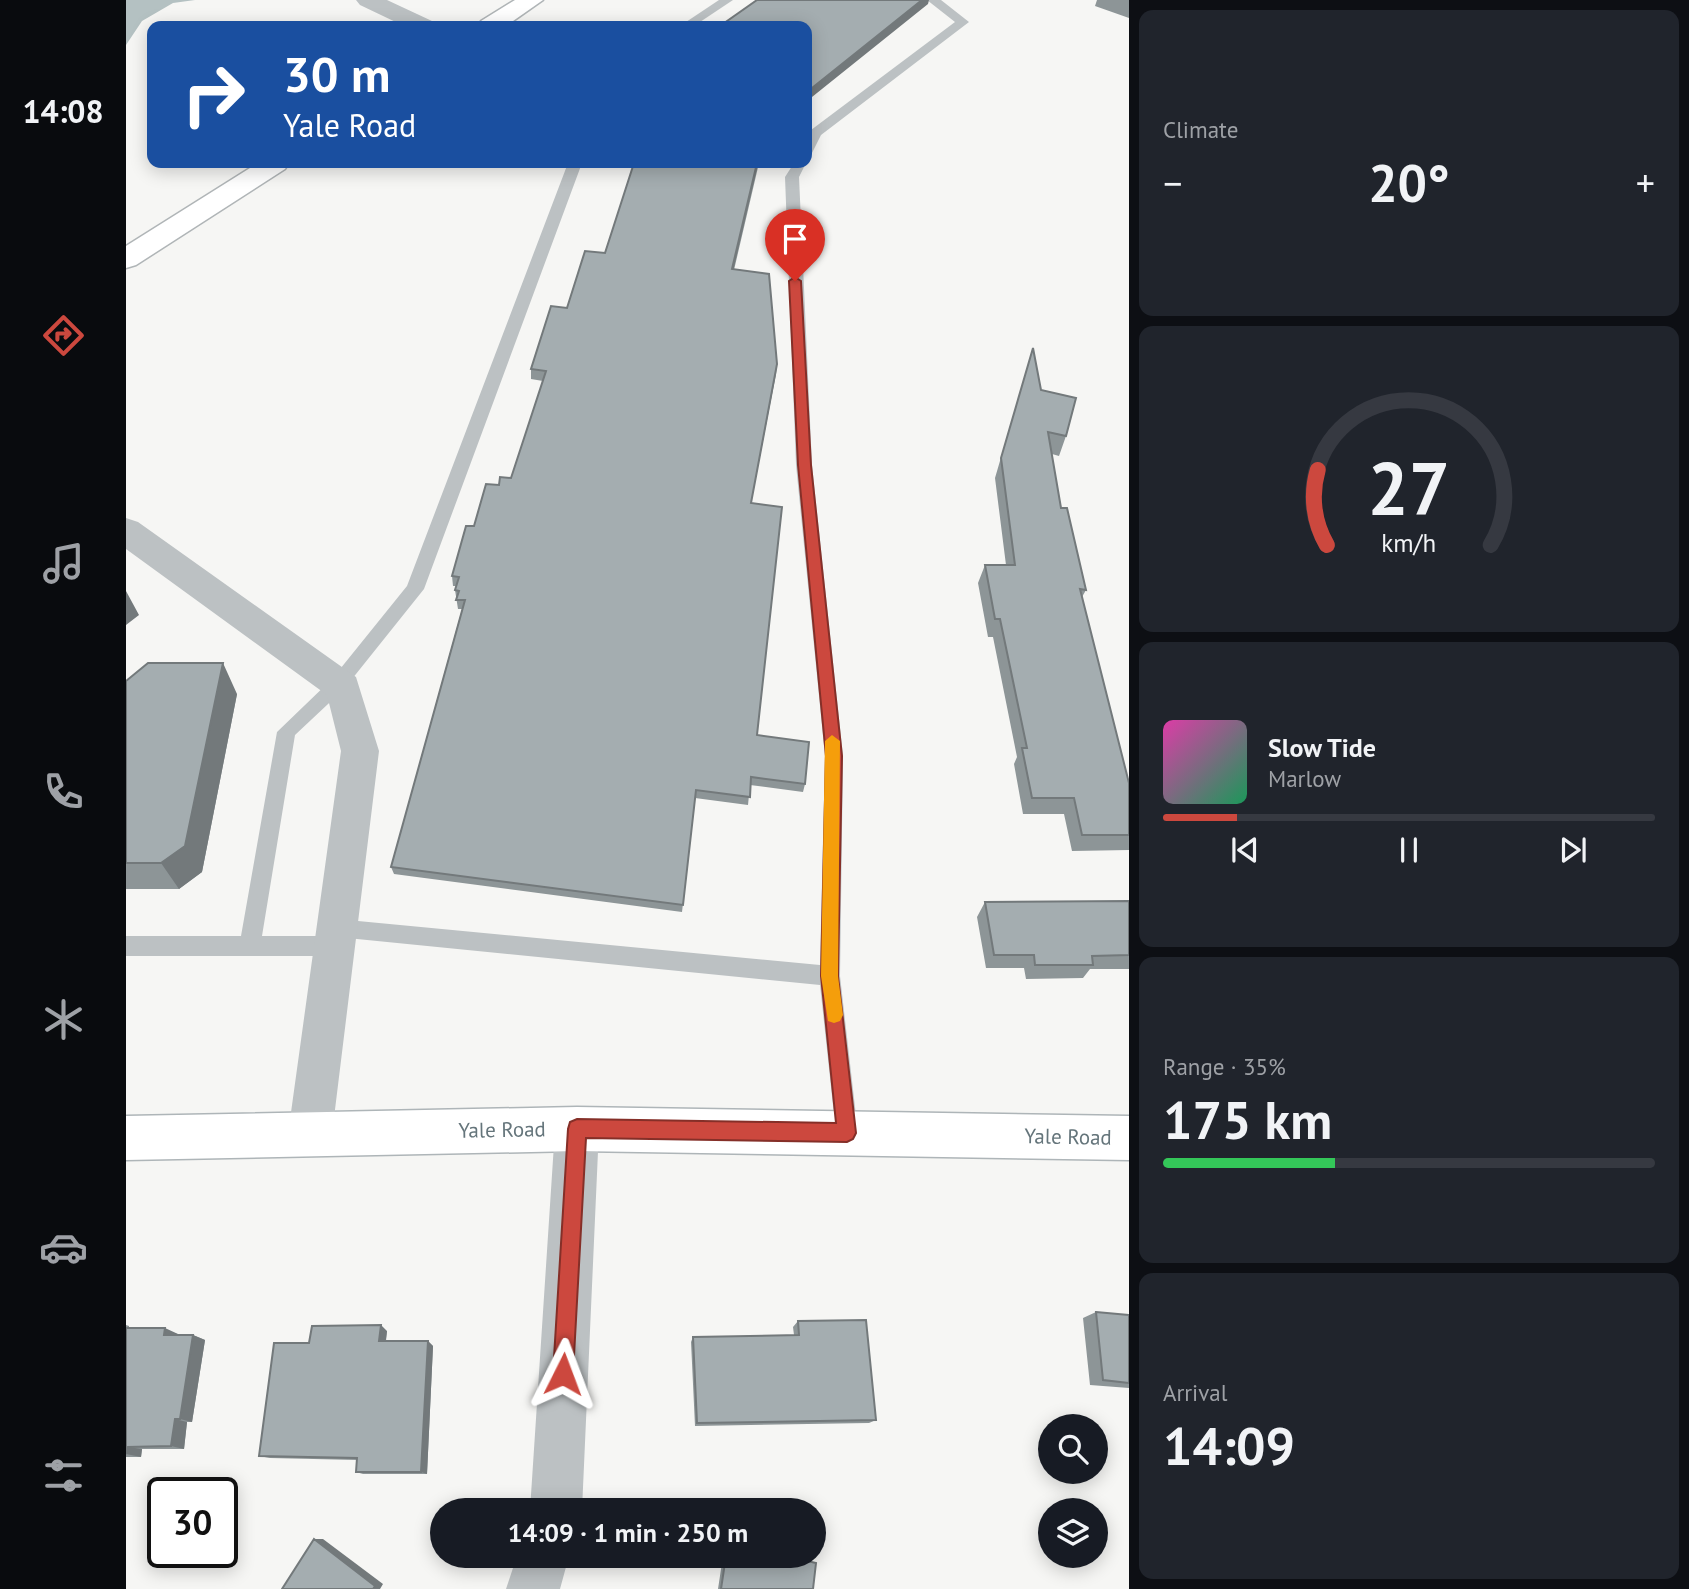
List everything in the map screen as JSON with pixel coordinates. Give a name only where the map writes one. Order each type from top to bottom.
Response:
[{"type":"main road","points":[[498,21],[531,0]]},
{"type":"main road","points":[[126,259],[268,168]]},
{"type":"main road","name":"Yale Road","points":[[126,1138],[577,1129],[1129,1138]]},
{"type":"street","points":[[368,0],[413,21]]},
{"type":"street","points":[[126,531],[343,687],[360,751],[310,1134]]},
{"type":"street","points":[[557,1498],[577,1129]]},
{"type":"street","points":[[533,1589],[539,1568]]},
{"type":"lane","points":[[694,21],[727,0]]},
{"type":"lane","points":[[812,141],[816,133],[963,22],[933,0]]},
{"type":"lane","points":[[250,946],[286,732],[338,684],[415,589],[573,168]]},
{"type":"lane","points":[[797,168],[792,177],[804,465],[834,756],[830,976],[847,1133]]},
{"type":"lane","points":[[126,946],[250,946],[336,937],[830,976]]},
{"type":"shaded area","points":[[126,0],[195,0],[173,3],[142,21],[126,45]]},
{"type":"building","points":[[757,0],[922,0],[812,88],[812,21],[727,21]]},
{"type":"building","points":[[632,168],[756,168],[732,269],[769,274],[777,364],[751,503],[782,507],[757,735],[809,742],[805,784],[751,777],[750,797],[696,790],[683,905],[391,867],[465,600],[456,600],[459,591],[455,590],[459,577],[452,576],[466,526],[474,526],[486,484],[499,485],[500,477],[511,478],[546,371],[531,369],[551,306],[567,308],[585,251],[605,253]]},
{"type":"building","points":[[1033,348],[1041,390],[1076,398],[1066,436],[1048,432],[1061,508],[1067,508],[1086,590],[1080,589],[1129,783],[1129,835],[1082,835],[1074,798],[1032,798],[1022,748],[1027,748],[1000,619],[995,619],[985,565],[1015,565],[1001,458]]},
{"type":"building","points":[[148,663],[223,663],[185,846],[161,863],[126,863],[126,681]]},
{"type":"building","points":[[1129,901],[1129,955],[1092,956],[1093,965],[1035,965],[1034,955],[994,955],[985,902]]},
{"type":"building","points":[[1096,1312],[1129,1315],[1129,1383],[1103,1380]]},
{"type":"building","points":[[866,1320],[876,1420],[697,1423],[693,1337],[799,1335],[798,1321]]},
{"type":"building","points":[[381,1325],[379,1341],[428,1341],[421,1472],[356,1472],[357,1458],[259,1456],[274,1343],[309,1343],[312,1326]]},
{"type":"building","points":[[126,1328],[165,1328],[164,1335],[193,1335],[180,1419],[175,1419],[171,1446],[128,1447],[126,1454]]},
{"type":"building","points":[[314,1539],[375,1586],[373,1589],[282,1589]]},
{"type":"building","points":[[724,1568],[815,1568],[813,1589],[721,1589]]},
{"type":"slow traffic","points":[[832,741],[834,756],[830,976],[834,1015]]},
{"type":"route","points":[[563,1374],[577,1129],[847,1133],[830,976],[834,756],[804,465],[795,281]]}]
